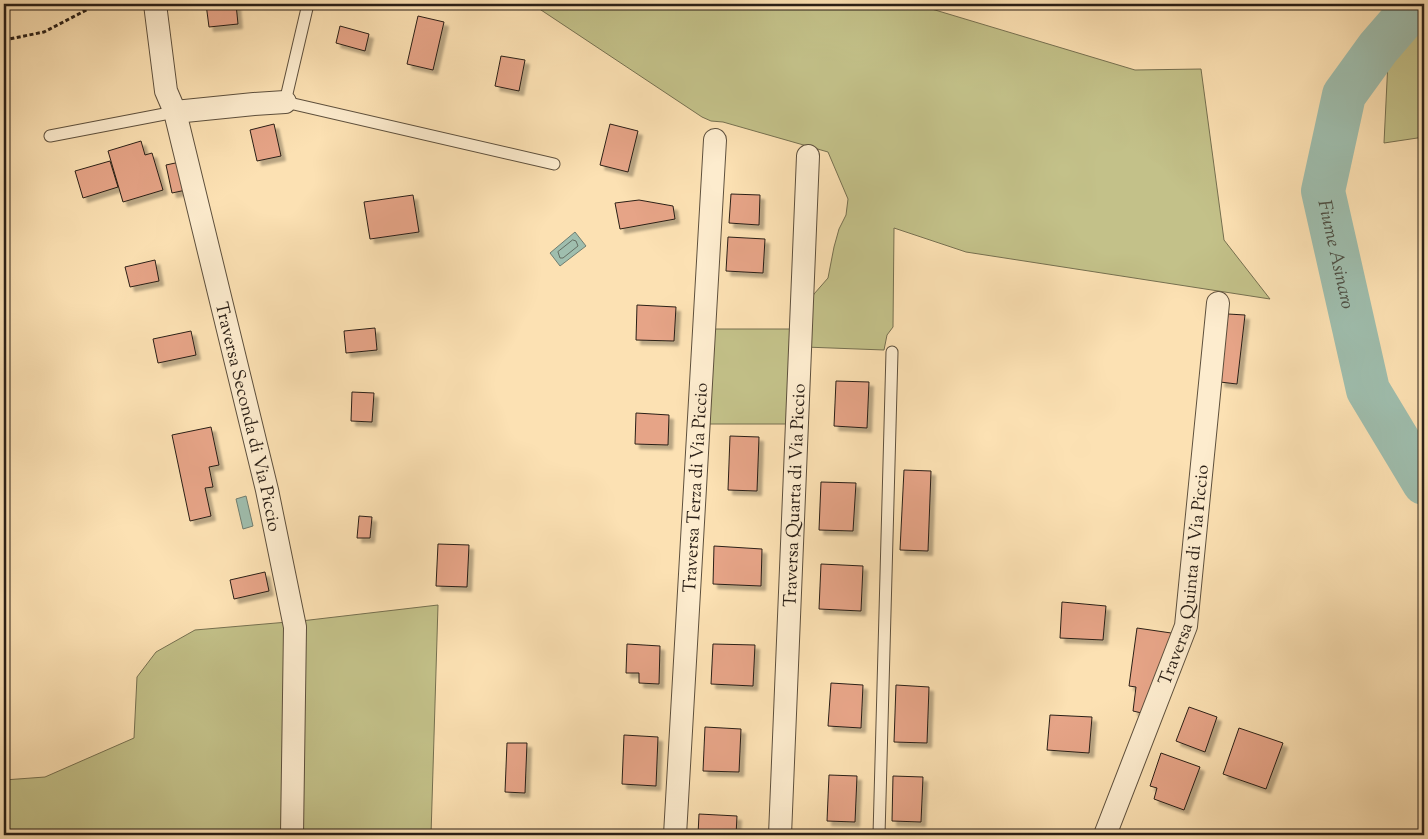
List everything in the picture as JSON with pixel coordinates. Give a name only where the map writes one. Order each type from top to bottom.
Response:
[{"type":"street","name":"Traversa Seconda di Via Piccio","points":[[155,4],[166,91],[175,112],[264,481],[295,627],[292,835]]},
{"type":"street","points":[[175,112],[285,102]]},
{"type":"street","name":"Traversa Terza di Via Piccio","points":[[675,835],[715,140]]},
{"type":"street","name":"Traversa Quarta di Via Piccio","points":[[780,835],[808,156]]},
{"type":"street","name":"Traversa Quinta di Via Piccio","points":[[1105,835],[1186,626],[1218,303]]},
{"type":"lane","points":[[308,4],[285,102],[554,164]]},
{"type":"lane","points":[[50,136],[175,112]]},
{"type":"lane","points":[[879,835],[892,352]]},
{"type":"path","points":[[4,40],[44,32],[98,4]]},
{"type":"shaded area","points":[[532,4],[915,4],[1135,70],[1201,69],[1224,240],[1270,299],[966,252],[894,228],[893,327],[887,335],[884,350],[805,347],[809,307],[814,294],[828,278],[839,229],[846,215],[848,199],[828,152],[702,117]]},
{"type":"shaded area","points":[[1404,4],[1424,4],[1424,137],[1384,143],[1390,20]]},
{"type":"shaded area","points":[[711,329],[793,329],[789,424],[705,424]]},
{"type":"shaded area","points":[[438,605],[431,835],[299,835],[301,621]]},
{"type":"shaded area","points":[[288,622],[287,835],[4,835],[4,780],[45,777],[134,738],[137,677],[156,652],[195,630]]},
{"type":"water","points":[[575,232],[586,246],[560,266],[550,253]]},
{"type":"water","points":[[246,496],[253,526],[243,529],[236,499]]},
{"type":"building","points":[[206,4],[236,4],[238,24],[209,27]]},
{"type":"building","points":[[418,16],[444,22],[433,70],[407,64]]},
{"type":"building","points":[[340,26],[369,34],[365,51],[336,43]]},
{"type":"building","points":[[501,56],[525,60],[519,91],[495,86]]},
{"type":"building","points":[[274,124],[281,156],[257,161],[250,130]]},
{"type":"building","points":[[610,124],[638,131],[628,172],[600,165]]},
{"type":"building","points":[[141,141],[145,155],[152,153],[163,190],[123,202],[108,151]]},
{"type":"building","points":[[110,161],[118,187],[83,198],[75,171]]},
{"type":"building","points":[[180,162],[186,190],[172,193],[166,165]]},
{"type":"building","points":[[731,194],[760,195],[759,225],[729,223]]},
{"type":"building","points":[[413,195],[419,232],[370,239],[364,202]]},
{"type":"building","points":[[639,200],[673,206],[675,219],[620,229],[615,203]]},
{"type":"building","points":[[728,237],[765,239],[763,273],[726,271]]},
{"type":"building","points":[[155,260],[159,281],[130,287],[125,267]]},
{"type":"building","points":[[637,305],[676,307],[674,341],[636,340]]},
{"type":"building","points":[[1228,314],[1245,315],[1237,384],[1220,382]]},
{"type":"building","points":[[375,328],[377,350],[346,353],[344,331]]},
{"type":"building","points":[[191,331],[196,355],[158,363],[153,339]]},
{"type":"building","points":[[836,381],[869,382],[867,428],[834,426]]},
{"type":"building","points":[[352,392],[374,393],[372,422],[351,421]]},
{"type":"building","points":[[636,413],[669,415],[668,445],[635,444]]},
{"type":"building","points":[[211,427],[219,465],[209,467],[213,487],[205,488],[211,516],[190,521],[172,435]]},
{"type":"building","points":[[730,436],[759,437],[757,491],[728,490]]},
{"type":"building","points":[[904,470],[931,471],[928,551],[900,550]]},
{"type":"building","points":[[821,482],[856,483],[853,531],[819,530]]},
{"type":"building","points":[[359,516],[372,517],[370,538],[357,538]]},
{"type":"building","points":[[438,544],[469,545],[467,587],[436,586]]},
{"type":"building","points":[[714,546],[762,549],[761,586],[713,584]]},
{"type":"building","points":[[821,564],[863,566],[861,611],[819,609]]},
{"type":"building","points":[[265,572],[269,591],[234,599],[230,580]]},
{"type":"building","points":[[1062,602],[1106,606],[1103,640],[1060,638]]},
{"type":"building","points":[[1137,628],[1178,634],[1146,714],[1133,711],[1136,687],[1129,686]]},
{"type":"building","points":[[627,644],[660,646],[659,684],[639,683],[639,673],[626,673]]},
{"type":"building","points":[[713,644],[755,645],[753,686],[711,684]]},
{"type":"building","points":[[831,683],[863,685],[861,728],[828,726]]},
{"type":"building","points":[[896,685],[929,687],[927,743],[894,742]]},
{"type":"building","points":[[1189,707],[1217,717],[1205,752],[1176,741]]},
{"type":"building","points":[[1050,715],[1092,717],[1089,753],[1047,750]]},
{"type":"building","points":[[705,727],[741,729],[739,772],[703,771]]},
{"type":"building","points":[[1239,728],[1283,743],[1266,789],[1223,774]]},
{"type":"building","points":[[624,735],[658,737],[656,786],[622,784]]},
{"type":"building","points":[[507,743],[527,743],[525,793],[505,792]]},
{"type":"building","points":[[1161,753],[1200,767],[1184,810],[1154,799],[1157,788],[1150,786]]},
{"type":"building","points":[[829,775],[857,776],[855,822],[827,821]]},
{"type":"building","points":[[893,776],[923,777],[921,822],[892,821]]},
{"type":"building","points":[[699,814],[737,816],[736,835],[698,835]]},
{"type":"waterway","name":"Fiume Asinaro","points":[[1416,4],[1378,48],[1344,95],[1323,191],[1368,390],[1424,483]]}]
